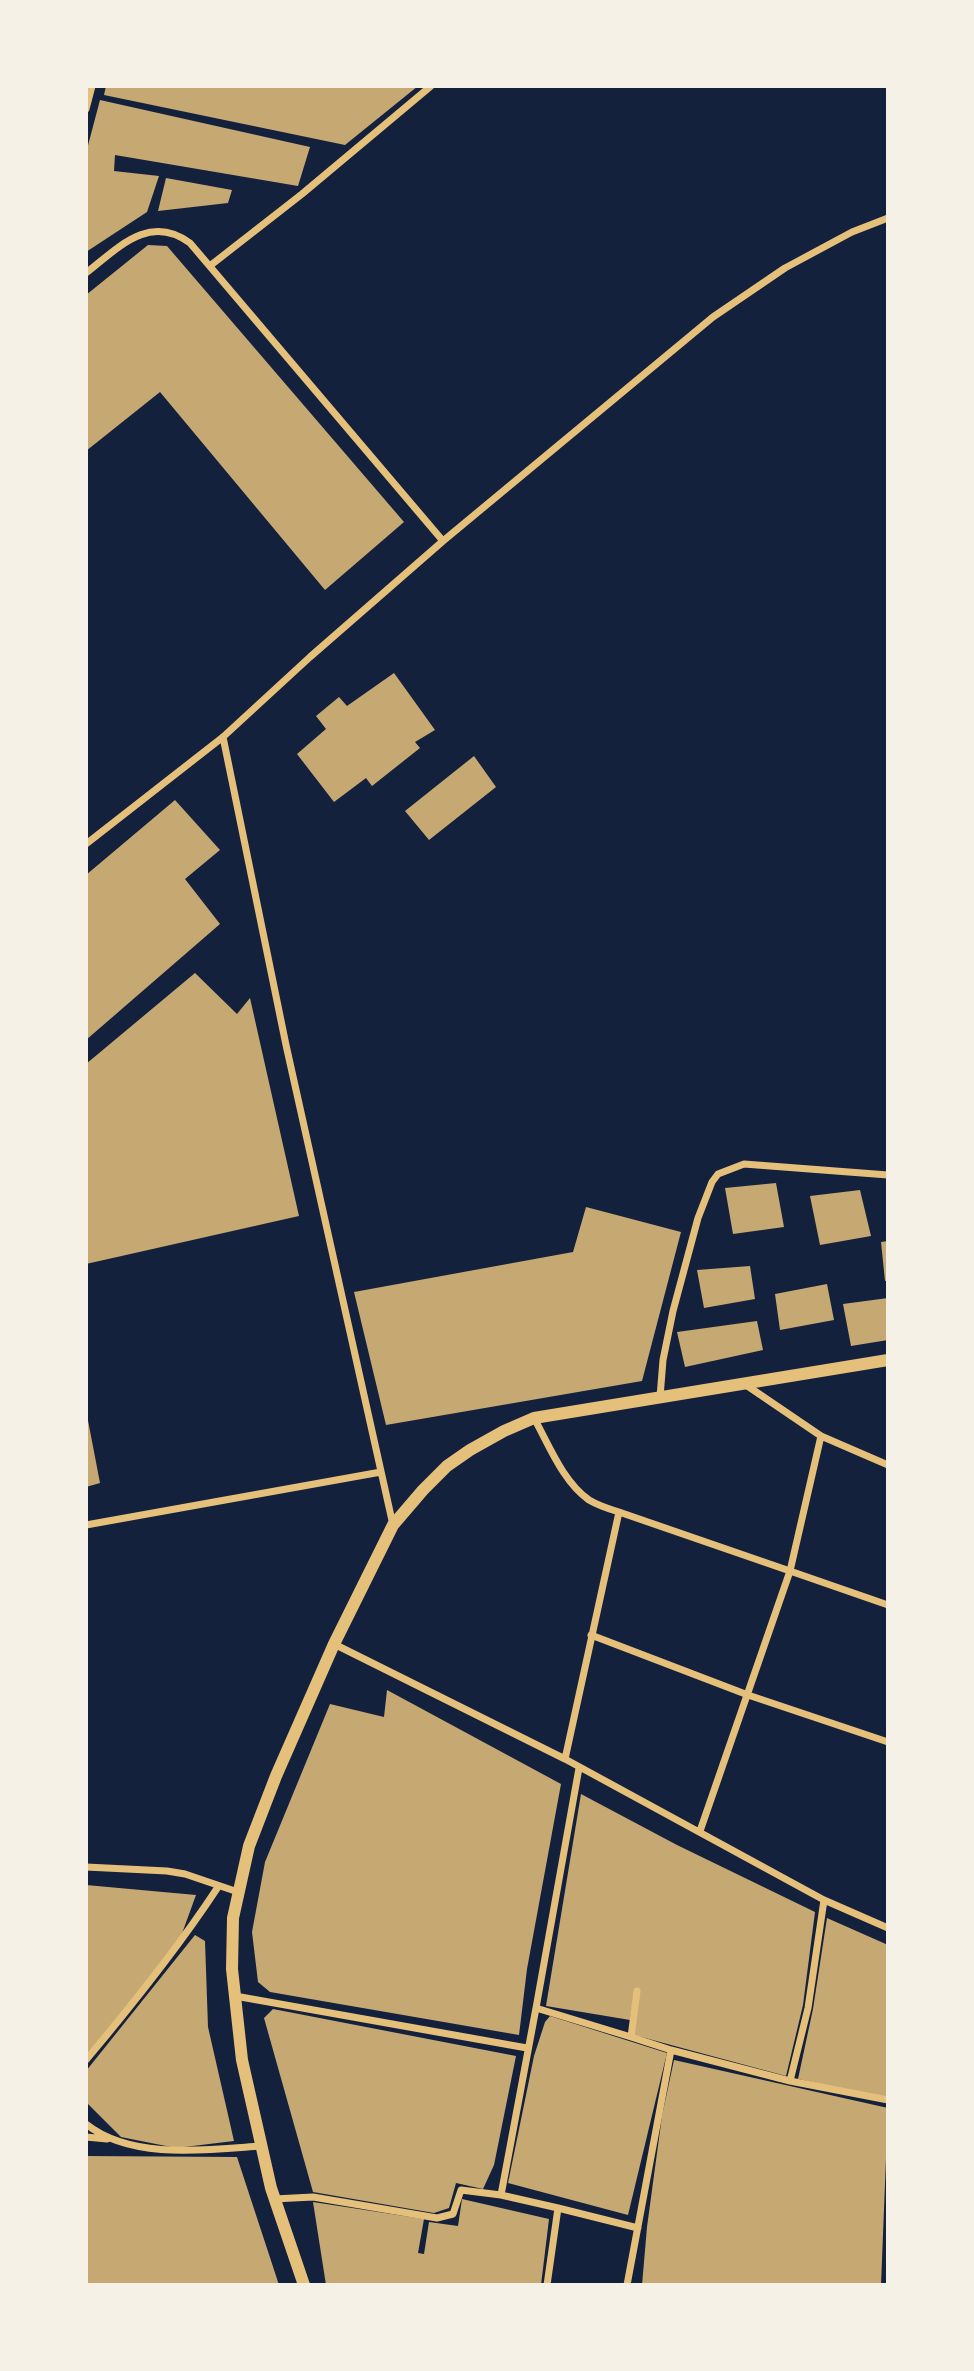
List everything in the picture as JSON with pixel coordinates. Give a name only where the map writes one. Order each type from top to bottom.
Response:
[{"type":"street","points":[[86,109],[92,86]]},
{"type":"street","points":[[211,265],[302,194],[431,86]]},
{"type":"street","points":[[86,844],[223,737],[443,541],[713,317],[785,268],[852,233],[888,218]]},
{"type":"street","points":[[86,273],[128,241],[149,232],[166,231],[180,235],[211,265],[443,541]]},
{"type":"street","points":[[223,737],[286,1045],[393,1525]]},
{"type":"street","points":[[660,1397],[663,1360],[673,1311],[698,1218],[712,1182],[718,1174],[744,1164],[811,1167],[888,1175]]},
{"type":"street","points":[[304,2285],[274,2199],[242,2060],[232,1956],[233,1918],[249,1846],[334,1644],[393,1525],[423,1489],[447,1466],[503,1431],[534,1418],[888,1360]]},
{"type":"street","points":[[742,1383],[821,1436],[888,1465]]},
{"type":"street","points":[[534,1418],[559,1463],[578,1490],[600,1506],[888,1605]]},
{"type":"street","points":[[700,1832],[790,1571],[821,1436]]},
{"type":"street","points":[[86,1525],[381,1472]]},
{"type":"street","points":[[565,1759],[620,1513]]},
{"type":"street","points":[[591,1635],[748,1695],[888,1742]]},
{"type":"street","points":[[334,1644],[565,1759],[824,1899],[888,1928]]},
{"type":"street","points":[[500,2196],[579,1768]]},
{"type":"street","points":[[86,1867],[167,1871],[185,1874],[238,1892]]},
{"type":"street","points":[[86,2060],[160,1971],[218,1887]]},
{"type":"street","points":[[790,2081],[808,2008],[824,1899]]},
{"type":"street","points":[[631,2037],[638,1991]]},
{"type":"street","points":[[235,1996],[527,2048]]},
{"type":"street","points":[[536,2008],[671,2050],[790,2081],[888,2100]]},
{"type":"street","points":[[627,2285],[671,2050]]},
{"type":"street","points":[[86,2124],[111,2140]]},
{"type":"street","points":[[86,2137],[180,2150],[260,2146]]},
{"type":"street","points":[[274,2199],[313,2197],[437,2218],[453,2214],[461,2190],[558,2208],[638,2228]]},
{"type":"street","points":[[547,2285],[558,2208]]},
{"type":"building","points":[[106,86],[418,86],[345,145],[104,95]]},
{"type":"building","points":[[100,100],[310,147],[298,186],[115,155],[114,171],[159,176],[147,212],[86,252],[86,153]]},
{"type":"building","points":[[166,178],[232,190],[228,203],[158,211]]},
{"type":"building","points":[[148,245],[167,246],[404,522],[325,590],[160,392],[86,451],[86,295]]},
{"type":"building","points":[[394,673],[435,730],[415,742],[420,748],[372,786],[366,778],[334,802],[297,754],[326,729],[316,716],[339,697],[347,706]]},
{"type":"building","points":[[474,756],[496,787],[429,840],[405,811]]},
{"type":"building","points":[[175,800],[220,850],[185,879],[220,924],[86,1040],[86,875]]},
{"type":"building","points":[[195,973],[237,1014],[250,998],[299,1216],[86,1264],[86,1064]]},
{"type":"building","points":[[776,1183],[784,1227],[733,1234],[725,1188]]},
{"type":"building","points":[[860,1190],[871,1236],[820,1245],[810,1196]]},
{"type":"building","points":[[586,1207],[681,1232],[642,1381],[386,1425],[354,1292],[573,1252]]},
{"type":"building","points":[[888,1241],[888,1280],[885,1281],[881,1242]]},
{"type":"building","points":[[750,1266],[755,1299],[704,1308],[697,1270]]},
{"type":"building","points":[[827,1284],[834,1320],[780,1330],[775,1294]]},
{"type":"building","points":[[888,1298],[888,1340],[851,1346],[843,1304]]},
{"type":"building","points":[[757,1321],[763,1350],[685,1367],[677,1332]]},
{"type":"building","points":[[86,1410],[100,1483],[86,1487]]},
{"type":"building","points":[[387,1690],[561,1784],[527,1969],[519,2035],[270,1992],[258,1982],[252,1932],[265,1862],[330,1704],[384,1717]]},
{"type":"building","points":[[581,1794],[677,1845],[815,1912],[803,2005],[786,2076],[634,2035],[640,1989],[635,1988],[630,2020],[546,2006]]},
{"type":"building","points":[[86,1885],[196,1895],[180,1939],[86,2058]]},
{"type":"building","points":[[827,1918],[888,1945],[888,2099],[798,2079],[813,2009]]},
{"type":"building","points":[[195,1935],[205,1941],[208,2027],[234,2141],[176,2148],[121,2137],[86,2102],[86,2071]]},
{"type":"building","points":[[273,2009],[516,2056],[494,2165],[483,2189],[456,2183],[449,2208],[434,2213],[313,2192],[264,2018]]},
{"type":"building","points":[[550,2016],[667,2053],[628,2215],[508,2183],[534,2056],[545,2022]]},
{"type":"building","points":[[674,2060],[888,2108],[881,2285],[642,2285],[662,2116]]},
{"type":"building","points":[[86,2156],[237,2157],[279,2285],[86,2285]]},
{"type":"building","points":[[462,2199],[549,2219],[541,2285],[326,2285],[313,2202],[424,2219],[418,2253],[424,2254],[429,2222],[458,2226]]}]
